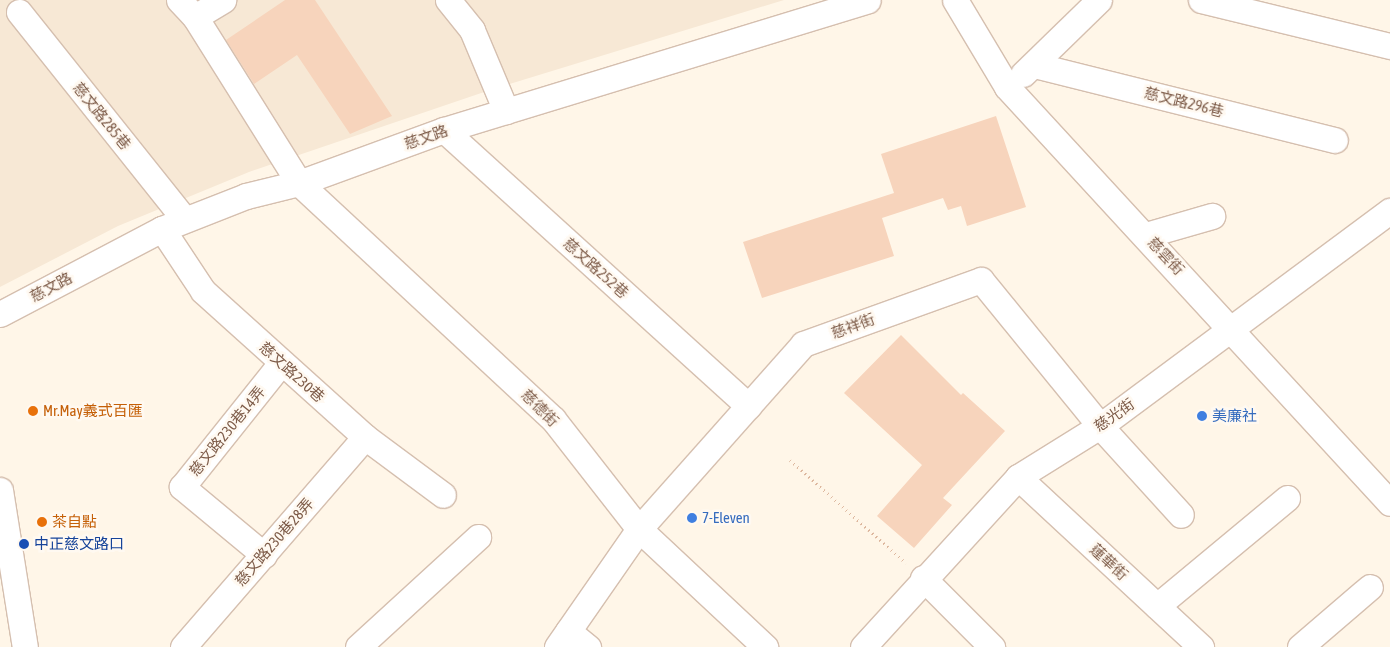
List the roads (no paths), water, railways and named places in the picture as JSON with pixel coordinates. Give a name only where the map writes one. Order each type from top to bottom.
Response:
[{"type":"street","points":[[187,8],[223,0]]},
{"type":"street","points":[[448,0],[472,30],[506,112]]},
{"type":"street","name":"慈文路","points":[[0,314],[173,224],[246,196],[299,183],[444,130],[868,0]]},
{"type":"street","name":"慈雲街","points":[[955,0],[1007,87],[1233,329],[1390,503]]},
{"type":"street","points":[[1007,87],[1034,65],[1099,0]]},
{"type":"street","points":[[1201,0],[1390,46]]},
{"type":"street","name":"慈德街","points":[[187,8],[299,183],[553,419],[640,529],[766,647]]},
{"type":"street","name":"慈文路285巷","points":[[19,12],[173,224]]},
{"type":"street","name":"慈文路296巷","points":[[1034,65],[1335,140]]},
{"type":"street","name":"慈文路252巷","points":[[444,130],[748,406]]},
{"type":"street","points":[[1146,235],[1212,216]]},
{"type":"street","name":"慈光街","points":[[863,647],[923,578],[1018,477],[1100,426],[1387,220]]},
{"type":"street","name":"慈文路230巷","points":[[173,224],[203,291],[365,437],[443,495]]},
{"type":"street","name":"慈祥街","points":[[563,639],[640,529],[803,344],[981,280],[1100,426],[1181,515]]},
{"type":"street","name":"慈文路230巷14弄","points":[[264,554],[182,487],[281,363]]},
{"type":"street","name":"慈文路230巷28弄","points":[[182,647],[365,437]]},
{"type":"street","name":"蓮華街","points":[[1018,477],[1201,647]]},
{"type":"street","points":[[0,490],[25,647]]},
{"type":"street","points":[[1157,606],[1287,498]]},
{"type":"street","points":[[358,647],[478,537]]},
{"type":"street","points":[[923,578],[992,647]]},
{"type":"street","points":[[1300,647],[1370,587]]},
{"type":"street","points":[[563,639],[588,647]]},
{"type":"place","name":"Mr.May義式百匯","points":[[33,411]]},
{"type":"place","name":"美廉社","points":[[1202,416]]},
{"type":"place","name":"7-Eleven","points":[[692,518]]},
{"type":"place","name":"茶自點","points":[[42,522]]},
{"type":"place","name":"中正慈文路口","points":[[24,544]]}]
